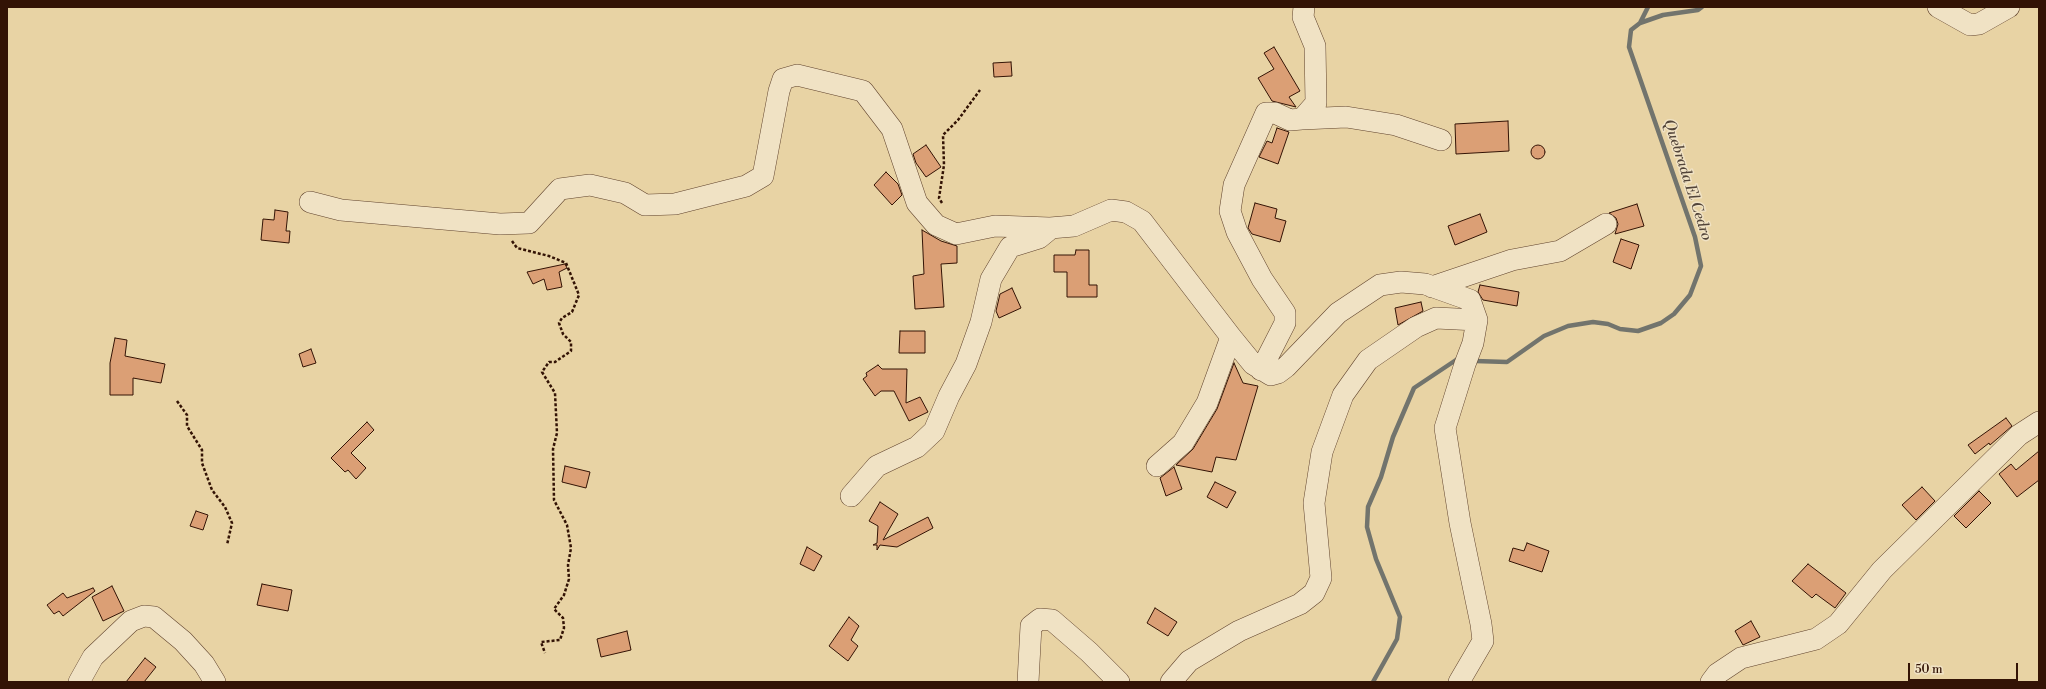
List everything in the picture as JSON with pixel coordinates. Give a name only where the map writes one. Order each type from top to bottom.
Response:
[{"type":"street","points":[[1302,118],[1316,103],[1315,46],[1302,17],[1304,7]]},
{"type":"street","points":[[1938,7],[1970,25],[1979,24],[2009,7]]},
{"type":"street","points":[[310,202],[341,210],[500,224],[529,223],[560,189],[590,185],[625,193],[645,205],[675,204],[746,186],[763,176],[779,91],[783,79],[797,75],[863,91],[892,129],[918,203],[936,225],[956,234],[995,226],[1050,228],[1074,226],[1111,210],[1126,212],[1142,220],[1253,364],[1271,375],[1278,373],[1338,313],[1380,285],[1401,282],[1432,287],[1470,300],[1477,320],[1474,343],[1465,364],[1445,428],[1458,516],[1481,624],[1483,641],[1459,682]]},
{"type":"street","points":[[1261,370],[1284,323],[1285,313],[1262,279],[1237,232],[1230,211],[1234,185],[1266,113],[1275,113],[1290,120],[1302,118],[1346,117],[1396,125],[1441,140]]},
{"type":"street","points":[[1432,287],[1512,260],[1560,251],[1606,224]]},
{"type":"street","points":[[851,496],[877,466],[917,447],[934,431],[949,396],[966,364],[981,322],[991,279],[1010,247],[1039,238],[1050,228]]},
{"type":"street","points":[[1171,682],[1189,661],[1238,631],[1300,604],[1314,593],[1321,578],[1314,503],[1322,452],[1342,395],[1368,360],[1416,327],[1436,318],[1477,320]]},
{"type":"street","points":[[1157,466],[1183,443],[1207,403],[1231,337]]},
{"type":"street","points":[[1711,682],[1717,674],[1741,658],[1816,639],[1838,624],[1882,570],[2019,435],[2039,422]]},
{"type":"street","points":[[79,682],[93,657],[131,621],[144,616],[154,616],[183,642],[204,664],[215,682]]},
{"type":"street","points":[[1028,682],[1031,626],[1040,619],[1052,620],[1090,652],[1119,682]]},
{"type":"path","points":[[945,209],[939,198],[944,165],[943,135],[958,120],[980,90]]},
{"type":"path","points":[[500,224],[517,248],[549,256],[566,263],[580,295],[572,312],[562,318],[559,323],[563,334],[571,342],[571,351],[555,362],[549,362],[542,372],[555,394],[557,432],[553,449],[554,500],[566,525],[571,548],[568,565],[569,579],[564,595],[554,609],[563,618],[564,628],[560,640],[541,642],[545,653]]},
{"type":"path","points":[[177,401],[187,415],[187,426],[202,450],[202,463],[212,490],[225,507],[232,523],[228,545]]},
{"type":"building","points":[[1274,47],[1300,91],[1289,97],[1296,107],[1272,101],[1258,78],[1274,69],[1264,53]]},
{"type":"building","points":[[1011,62],[1012,76],[994,77],[993,63]]},
{"type":"building","points":[[1508,121],[1509,151],[1456,154],[1455,124]]},
{"type":"building","points":[[1277,128],[1289,132],[1278,164],[1259,157],[1267,141],[1272,143]]},
{"type":"building","points":[[926,145],[941,167],[926,177],[916,163],[913,154]]},
{"type":"building","points":[[1538,145],[1543,147],[1545,152],[1543,157],[1538,159],[1533,157],[1531,152],[1533,147]]},
{"type":"building","points":[[886,172],[898,184],[902,195],[892,205],[874,185]]},
{"type":"building","points":[[1255,203],[1277,209],[1275,218],[1286,221],[1280,242],[1252,234],[1248,228]]},
{"type":"building","points":[[1637,204],[1644,226],[1615,234],[1618,224],[1616,218],[1609,213]]},
{"type":"building","points":[[275,210],[288,212],[286,231],[290,231],[289,243],[261,240],[263,219],[274,220]]},
{"type":"building","points":[[1480,214],[1487,232],[1455,245],[1448,226]]},
{"type":"building","points":[[922,230],[941,241],[957,246],[957,263],[941,264],[944,307],[915,309],[913,276],[924,274]]},
{"type":"building","points":[[1621,239],[1639,245],[1631,269],[1613,262]]},
{"type":"building","points":[[1076,250],[1089,250],[1089,285],[1097,285],[1097,297],[1067,297],[1067,272],[1054,272],[1054,255],[1075,255]]},
{"type":"building","points":[[565,264],[567,268],[559,272],[562,287],[547,290],[544,279],[533,284],[527,272]]},
{"type":"building","points":[[1480,285],[1519,292],[1517,306],[1483,300],[1478,292]]},
{"type":"building","points":[[1012,288],[1021,308],[999,318],[996,311],[1000,294]]},
{"type":"building","points":[[1421,302],[1423,311],[1398,325],[1395,308]]},
{"type":"building","points":[[900,331],[925,331],[925,353],[899,353]]},
{"type":"building","points":[[115,338],[127,340],[125,356],[165,364],[161,383],[133,378],[133,395],[110,395],[110,363]]},
{"type":"building","points":[[311,349],[316,363],[303,367],[299,354]]},
{"type":"building","points":[[1234,363],[1243,383],[1258,386],[1236,460],[1216,457],[1212,472],[1176,465],[1193,449],[1217,409]]},
{"type":"building","points":[[878,365],[882,369],[907,369],[906,403],[920,397],[928,412],[909,421],[894,391],[881,391],[875,396],[863,379],[867,376],[866,373]]},
{"type":"building","points":[[2006,418],[2012,426],[1990,445],[1989,443],[1975,454],[1968,445]]},
{"type":"building","points":[[367,422],[374,430],[351,453],[366,468],[356,479],[348,470],[345,472],[331,458]]},
{"type":"building","points":[[2039,451],[2039,480],[2017,497],[1999,474],[2011,464],[2016,470]]},
{"type":"building","points":[[565,466],[590,472],[586,488],[562,482]]},
{"type":"building","points":[[1174,467],[1182,489],[1166,496],[1160,478]]},
{"type":"building","points":[[1215,482],[1236,492],[1227,508],[1207,497]]},
{"type":"building","points":[[1922,487],[1935,501],[1916,520],[1902,505]]},
{"type":"building","points":[[1979,491],[1991,503],[1966,528],[1954,516]]},
{"type":"building","points":[[880,502],[898,514],[883,540],[928,517],[933,528],[897,547],[880,545],[877,550],[877,545],[873,545],[877,543],[878,526],[869,521]]},
{"type":"building","points":[[196,511],[208,515],[203,530],[190,526]]},
{"type":"building","points":[[1527,543],[1549,551],[1542,572],[1509,561],[1513,548],[1524,551]]},
{"type":"building","points":[[807,547],[822,556],[814,571],[800,564]]},
{"type":"building","points":[[1808,564],[1846,593],[1835,608],[1816,594],[1812,598],[1792,581]]},
{"type":"building","points":[[262,584],[292,590],[288,611],[257,605]]},
{"type":"building","points":[[112,586],[124,611],[103,621],[92,597]]},
{"type":"building","points":[[93,588],[95,591],[63,616],[59,611],[54,614],[47,605],[63,593],[67,598]]},
{"type":"building","points":[[1155,608],[1177,622],[1168,636],[1147,623]]},
{"type":"building","points":[[849,617],[859,626],[851,640],[858,646],[848,661],[829,646]]},
{"type":"building","points":[[1751,621],[1760,637],[1743,645],[1735,631]]},
{"type":"building","points":[[627,631],[631,650],[601,657],[597,639]]},
{"type":"building","points":[[145,658],[156,667],[144,682],[126,682]]},
{"type":"waterway","points":[[1640,23],[1648,7]]},
{"type":"waterway","name":"Quebrada El Cedro","points":[[1475,361],[1507,362],[1544,336],[1568,326],[1593,322],[1608,324],[1620,329],[1638,331],[1661,323],[1674,314],[1690,295],[1701,266],[1695,237],[1629,47],[1631,30],[1640,23],[1663,15],[1698,10],[1702,7]]},
{"type":"waterway","name":"Quebrada El Cedro","points":[[1373,682],[1397,639],[1400,617],[1376,559],[1367,527],[1368,507],[1381,477],[1393,437],[1414,388],[1459,358]]}]
